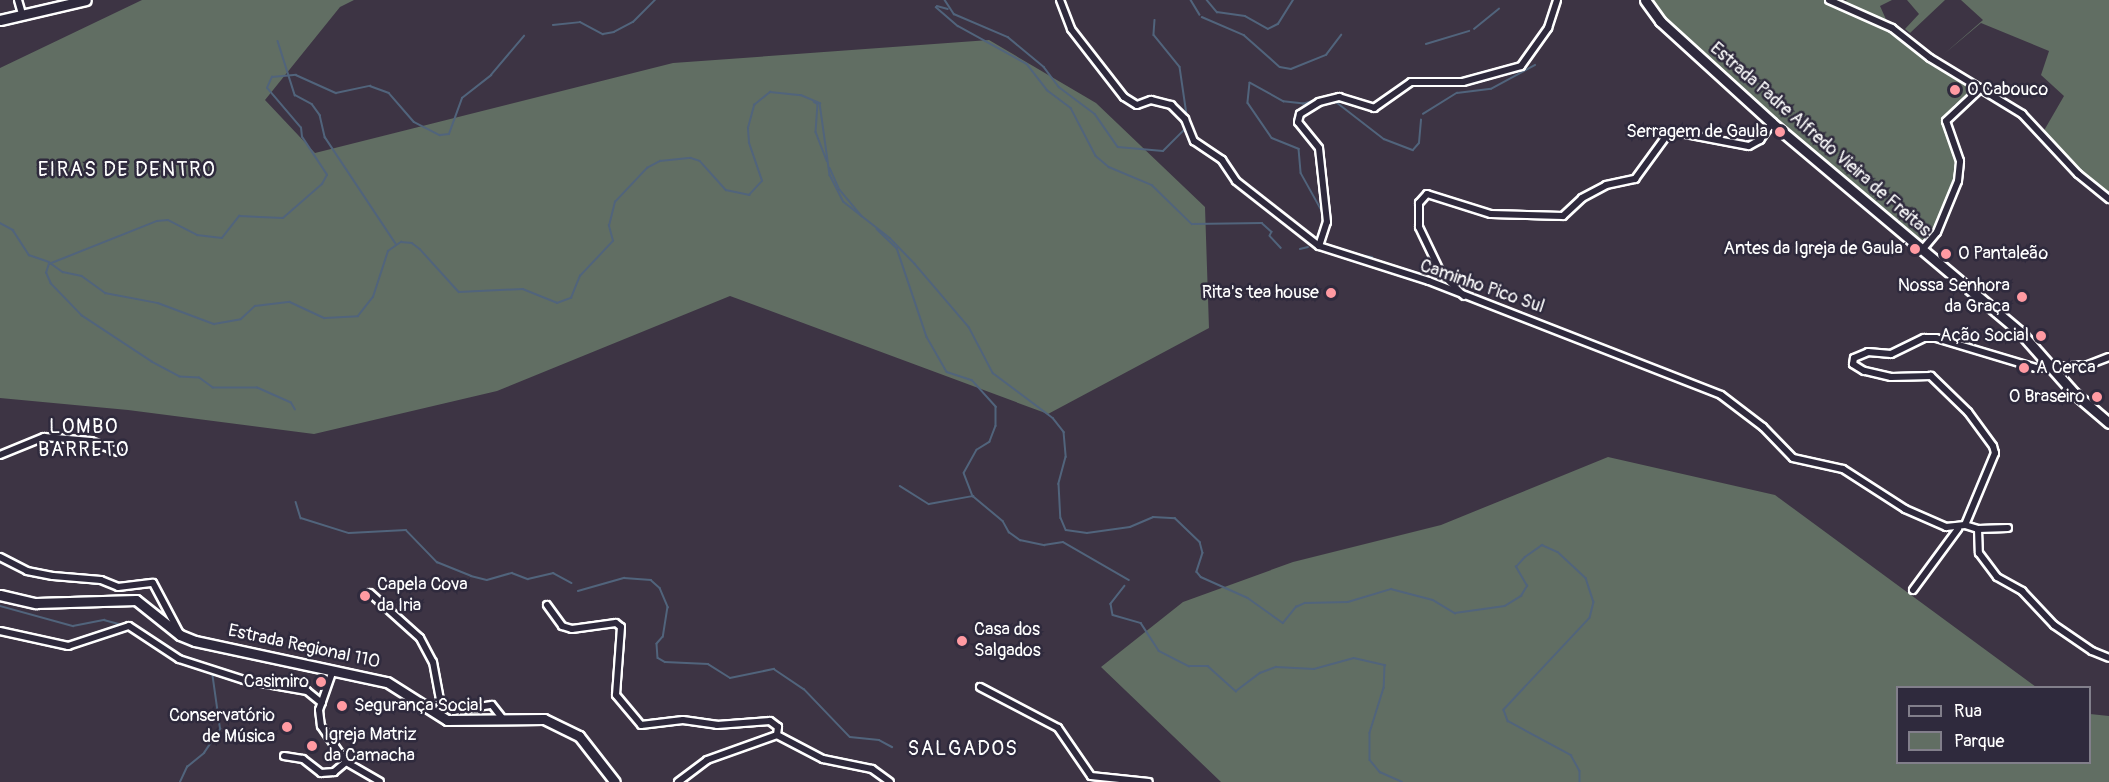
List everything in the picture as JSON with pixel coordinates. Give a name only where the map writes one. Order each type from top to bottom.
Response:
[{"type":"main road","points":[[0,20],[86,0]]},
{"type":"main road","name":"Estrada Padre Alfredo Vieira de Freitas","points":[[1645,0],[1660,21],[1772,123],[1922,250],[1958,276],[2053,366],[2074,393],[2109,423]]},
{"type":"main road","name":"Estrada Regional 110","points":[[0,595],[36,603],[136,600],[180,635],[387,682],[447,720],[532,717],[568,728],[589,746],[615,782]]},
{"type":"street","points":[[18,0],[22,14]]},
{"type":"street","points":[[1060,0],[1071,29],[1124,97],[1137,105],[1152,100],[1171,105],[1185,119],[1194,141],[1222,160],[1236,181],[1319,246],[1327,222],[1319,148],[1298,122],[1300,114],[1318,102],[1339,97],[1374,108],[1411,82],[1463,82],[1521,66],[1548,28],[1557,0]]},
{"type":"street","points":[[1829,0],[1892,28],[1930,58],[2022,114],[2078,174],[2109,199]]},
{"type":"street","points":[[1922,250],[1937,232],[1958,181],[1960,161],[1946,121],[1981,87]]},
{"type":"street","points":[[1464,296],[1442,273],[1419,227],[1419,203],[1427,194],[1491,214],[1563,216],[1582,198],[1606,185],[1635,179],[1670,131],[1749,146],[1760,140],[1772,123]]},
{"type":"street","name":"Caminho Pico Sul","points":[[1319,246],[1379,263],[1721,396],[1763,427],[1793,458],[1832,464],[1905,509],[1978,530]]},
{"type":"street","points":[[1913,590],[1962,527],[1995,453],[1988,438],[1931,376],[1892,377],[1864,371],[1853,364],[1854,358],[1868,352],[1892,354],[1924,338],[1936,338],[2036,368],[2088,365],[2109,357]]},
{"type":"street","points":[[0,455],[44,437],[91,441],[118,452]]},
{"type":"street","points":[[2008,528],[1978,530],[1979,553],[1997,577],[2022,591],[2054,625],[2092,651],[2109,658]]},
{"type":"street","points":[[0,557],[27,571],[53,576],[101,580],[118,587],[153,584],[180,635]]},
{"type":"street","points":[[370,593],[420,638],[433,662],[441,705],[453,711],[492,705],[502,718]]},
{"type":"street","points":[[547,605],[562,626],[572,629],[616,623],[621,627],[616,695],[641,725],[683,720],[717,725],[770,721],[776,724],[777,735]]},
{"type":"street","points":[[0,631],[68,646],[129,626],[179,659],[244,680],[307,691],[322,703]]},
{"type":"street","points":[[333,670],[322,703],[321,726],[346,762],[380,782]]},
{"type":"street","points":[[981,687],[1058,728],[1091,776],[1149,782]]},
{"type":"street","points":[[678,782],[707,760],[777,735],[824,759],[872,769],[890,782]]},
{"type":"street","points":[[284,756],[303,759],[321,773],[334,772],[346,762]]},
{"type":"street","points":[[334,772],[335,782]]},
{"type":"green space","points":[[142,0],[354,0],[340,7],[265,100],[315,153],[673,63],[989,40],[1096,103],[1205,207],[1209,328],[1048,414],[730,296],[497,391],[314,434],[128,410],[0,398],[0,68]]},
{"type":"green space","points":[[1645,0],[1829,0],[1878,19],[1843,4],[1847,0],[1892,0],[1880,6],[1889,26],[1967,81],[1967,96],[1954,105],[1947,116],[1960,167],[1937,232],[1922,250],[1754,98],[1660,21]]},
{"type":"green space","points":[[1907,0],[1945,0],[1910,33],[1905,29],[1919,14]]},
{"type":"green space","points":[[1961,0],[2109,0],[2109,198],[2042,134],[2064,96],[2041,75],[2049,51],[1981,23],[1944,54],[1983,20]]},
{"type":"green space","points":[[1608,457],[1775,495],[2035,686],[1896,686],[1896,764],[2091,764],[2091,714],[2109,716],[2109,782],[1221,782],[1101,667],[1183,602],[1293,562],[1441,525]]},
{"type":"waterway","points":[[553,25],[580,22],[603,34],[614,32],[633,22],[655,0]]},
{"type":"waterway","points":[[945,0],[954,14],[1008,37],[1044,67],[1059,87],[1095,114],[1118,147],[1163,151],[1184,130]]},
{"type":"waterway","points":[[1191,0],[1200,15]]},
{"type":"waterway","points":[[1207,0],[1217,12],[1245,16],[1268,29],[1278,24],[1293,0]]},
{"type":"waterway","points":[[937,6],[948,9]]},
{"type":"waterway","points":[[936,7],[958,26],[1027,64],[1047,90],[1071,108],[1096,156],[1109,167],[1152,185],[1192,224],[1262,223],[1272,232],[1270,236],[1281,248]]},
{"type":"waterway","points":[[1474,29],[1499,9]]},
{"type":"waterway","points":[[1202,17],[1244,35],[1280,67],[1291,69],[1326,55],[1341,35]]},
{"type":"waterway","points":[[1155,20],[1154,35],[1180,67],[1187,115]]},
{"type":"waterway","points":[[1426,44],[1469,31]]},
{"type":"waterway","points":[[295,410],[291,403],[257,388],[213,388],[199,378],[180,377],[152,362],[82,316],[51,284],[46,273],[49,264],[157,221],[168,220],[197,235],[222,238],[239,216],[283,218],[322,184],[327,175],[302,137],[301,128],[267,88],[272,77],[296,75],[336,93],[370,86],[389,93],[414,122],[440,135],[449,134],[462,98],[491,75],[524,36]]},
{"type":"waterway","points":[[278,41],[295,95],[312,104],[320,115],[325,137],[396,244]]},
{"type":"waterway","points":[[1423,114],[1457,93],[1491,89],[1535,65]]},
{"type":"waterway","points":[[1318,100],[1304,104],[1284,102],[1250,83],[1248,103],[1272,138],[1299,149],[1301,173],[1321,209]]},
{"type":"waterway","points":[[0,223],[13,230],[29,255],[49,262],[63,272],[82,276],[105,293],[158,303],[214,324],[241,319],[255,306],[290,302],[325,318],[358,316],[373,297],[388,251],[401,242],[412,243],[420,249],[459,292],[523,289],[557,303],[571,298],[580,276],[613,241],[609,226],[615,202],[647,168],[660,161],[691,158],[700,161],[726,190],[749,195],[762,181],[749,143],[748,128],[754,105],[770,92],[801,95],[820,103],[830,175],[844,202],[890,238],[915,264],[969,327],[993,373],[1053,418],[1064,432],[1066,457],[1059,484],[1061,518],[1066,530],[1087,533],[1130,527],[1153,517],[1175,518],[1200,542],[1203,553],[1197,572],[1201,577],[1248,598],[1283,623],[1296,607],[1305,603],[1348,602],[1391,589],[1433,600],[1455,613],[1505,606],[1521,596],[1527,586],[1516,567],[1525,557],[1542,545],[1558,552],[1586,578],[1594,602],[1590,618],[1504,710],[1508,721],[1571,755],[1580,771],[1580,782]]},
{"type":"waterway","points":[[1335,101],[1384,139],[1413,150],[1419,143],[1421,120]]},
{"type":"waterway","points":[[814,102],[818,104],[816,132],[827,161]]},
{"type":"waterway","points":[[830,168],[840,190],[862,216]]},
{"type":"waterway","points":[[877,229],[897,248],[927,337],[947,372],[972,380],[996,407],[996,426],[990,442],[977,450],[964,473],[973,496],[1003,521],[1009,532],[1020,540],[1044,545],[1063,542],[1129,580]]},
{"type":"waterway","points":[[1300,249],[1308,247]]},
{"type":"waterway","points":[[1358,255],[1372,257]]},
{"type":"waterway","points":[[900,486],[929,504],[973,496]]},
{"type":"waterway","points":[[296,502],[301,518],[349,533],[406,530],[437,562],[471,576],[487,580],[512,573],[528,579],[553,573],[572,583]]},
{"type":"waterway","points":[[578,591],[624,578],[651,580],[660,588],[668,607],[663,637],[657,644],[658,658],[665,662],[708,664],[730,678],[774,669],[804,689],[850,737],[879,740],[892,747]]},
{"type":"waterway","points":[[1125,586],[1111,604],[1113,615],[1141,623],[1159,651],[1189,666],[1208,666],[1236,691],[1260,673],[1276,667],[1314,669],[1354,658],[1385,665],[1384,688],[1370,733],[1370,760],[1380,772],[1402,782]]},
{"type":"waterway","points":[[0,606],[73,626],[104,620],[119,624]]},
{"type":"waterway","points":[[180,782],[187,767],[204,753],[220,729],[212,672]]},
{"type":"place","name":"O Cabouco","points":[[1955,90]]},
{"type":"place","name":"Serragem de Gaula","points":[[1780,132]]},
{"type":"place","name":"Antes da Igreja de Gaula","points":[[1915,249]]},
{"type":"place","name":"O Pantaleão","points":[[1946,254]]},
{"type":"place","name":"Rita's tea house","points":[[1331,293]]},
{"type":"place","name":"Nossa Senhora da Graça","points":[[2022,297]]},
{"type":"place","name":"Ação Social","points":[[2041,336]]},
{"type":"place","name":"A Cerca","points":[[2024,368]]},
{"type":"place","name":"O Braseiro","points":[[2097,397]]},
{"type":"place","name":"Capela Cova da Iria","points":[[365,596]]},
{"type":"place","name":"Casa dos Salgados","points":[[962,641]]},
{"type":"place","name":"Casimiro","points":[[321,682]]},
{"type":"place","name":"Segurança Social","points":[[342,706]]},
{"type":"place","name":"Conservatório de Música","points":[[287,727]]},
{"type":"place","name":"Igreja Matriz da Camacha","points":[[312,746]]},
{"type":"district","name":"EIRAS DE DENTRO","points":[[127,169]]},
{"type":"district","name":"LOMBO BARRETO","points":[[84,438]]},
{"type":"district","name":"SALGADOS","points":[[963,748]]}]
